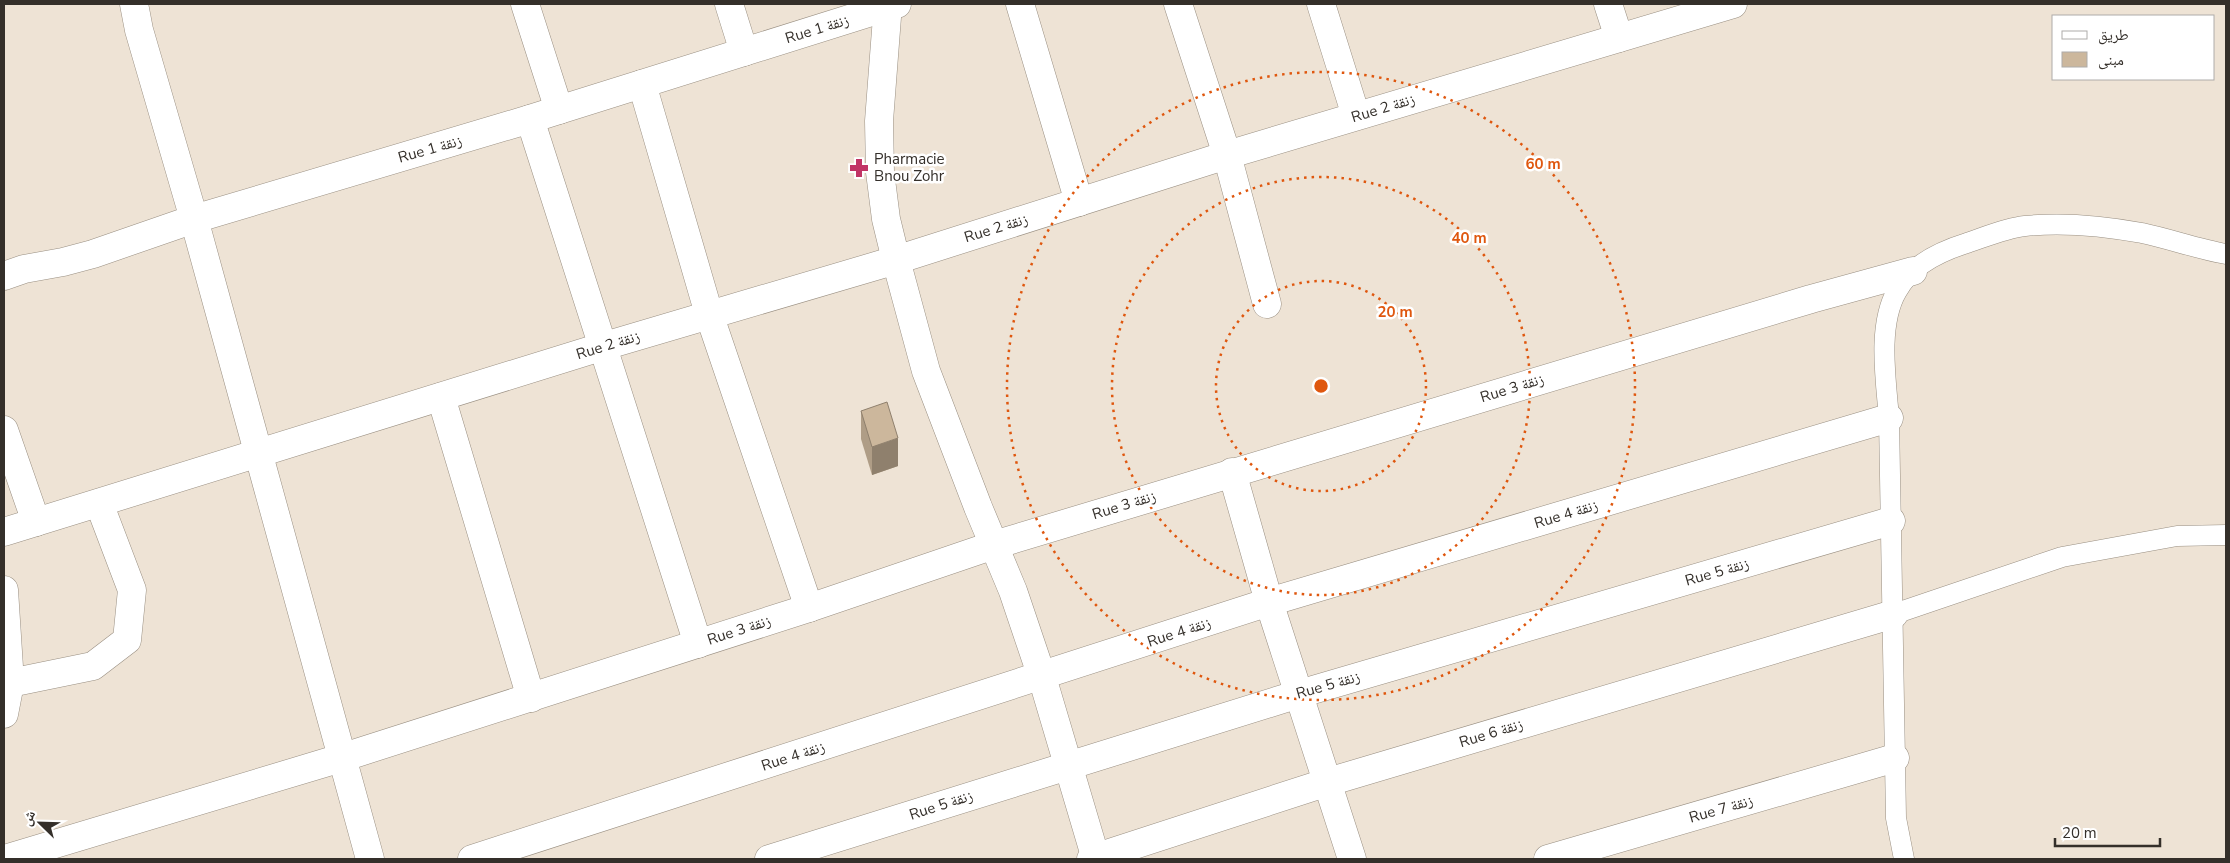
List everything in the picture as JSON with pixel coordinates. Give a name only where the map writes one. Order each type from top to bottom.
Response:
[{"type":"street","points":[[134,4],[139,30],[194,219],[370,859]]},
{"type":"street","points":[[525,4],[559,110]]},
{"type":"street","points":[[729,4],[744,52]]},
{"type":"street","points":[[1020,4],[1079,202]]},
{"type":"street","points":[[1178,4],[1228,156],[1267,304]]},
{"type":"street","points":[[1321,4],[1356,116]]},
{"type":"street","points":[[1608,4],[1619,38]]},
{"type":"street","name":"Rue 2 زنقة","points":[[4,532],[709,314],[896,260],[1356,116],[1733,4]]},
{"type":"street","points":[[891,5],[879,120],[880,172],[886,219],[926,371],[1012,591],[1042,677],[1094,859]]},
{"type":"street","name":"Rue 1 زنقة","points":[[4,276],[24,269],[64,262],[93,254],[194,219],[530,120],[891,5]]},
{"type":"street","points":[[642,84],[709,314],[809,608]]},
{"type":"street","points":[[530,120],[601,347],[698,644]]},
{"type":"street","name":"Rue 3 زنقة","points":[[5,859],[341,758],[531,698],[809,608],[994,545],[1802,302],[1913,271]]},
{"type":"street","points":[[441,397],[531,698]]},
{"type":"street","name":"Rue 4 زنقة","points":[[472,859],[1042,677],[1269,602],[1889,418]]},
{"type":"street","points":[[4,430],[36,522]]},
{"type":"street","points":[[1232,472],[1269,602],[1352,859]]},
{"type":"street","points":[[10,683],[93,666],[127,640],[132,590],[99,503]]},
{"type":"street","name":"Rue 5 زنقة","points":[[769,859],[1068,764],[1299,694],[1891,522]]},
{"type":"street","points":[[4,590],[10,683],[4,714]]},
{"type":"street","name":"Rue 6 زنقة","points":[[1094,859],[1328,782],[1894,614]]},
{"type":"street","name":"Rue 7 زنقة","points":[[1548,859],[1895,758]]},
{"type":"lane","points":[[1904,859],[1896,818],[1894,614],[1889,418],[1884,361],[1887,324],[1897,291],[1913,271],[1943,250],[2024,226],[2078,225],[2143,234],[2197,249],[2226,254]]},
{"type":"lane","points":[[1894,614],[2062,557],[2177,536],[2226,535]]},
{"type":"building","points":[[887,402],[898,438],[872,447],[861,411]]},
{"type":"place","name":"Pharmacie Bnou Zohr","points":[[859,168]]}]
